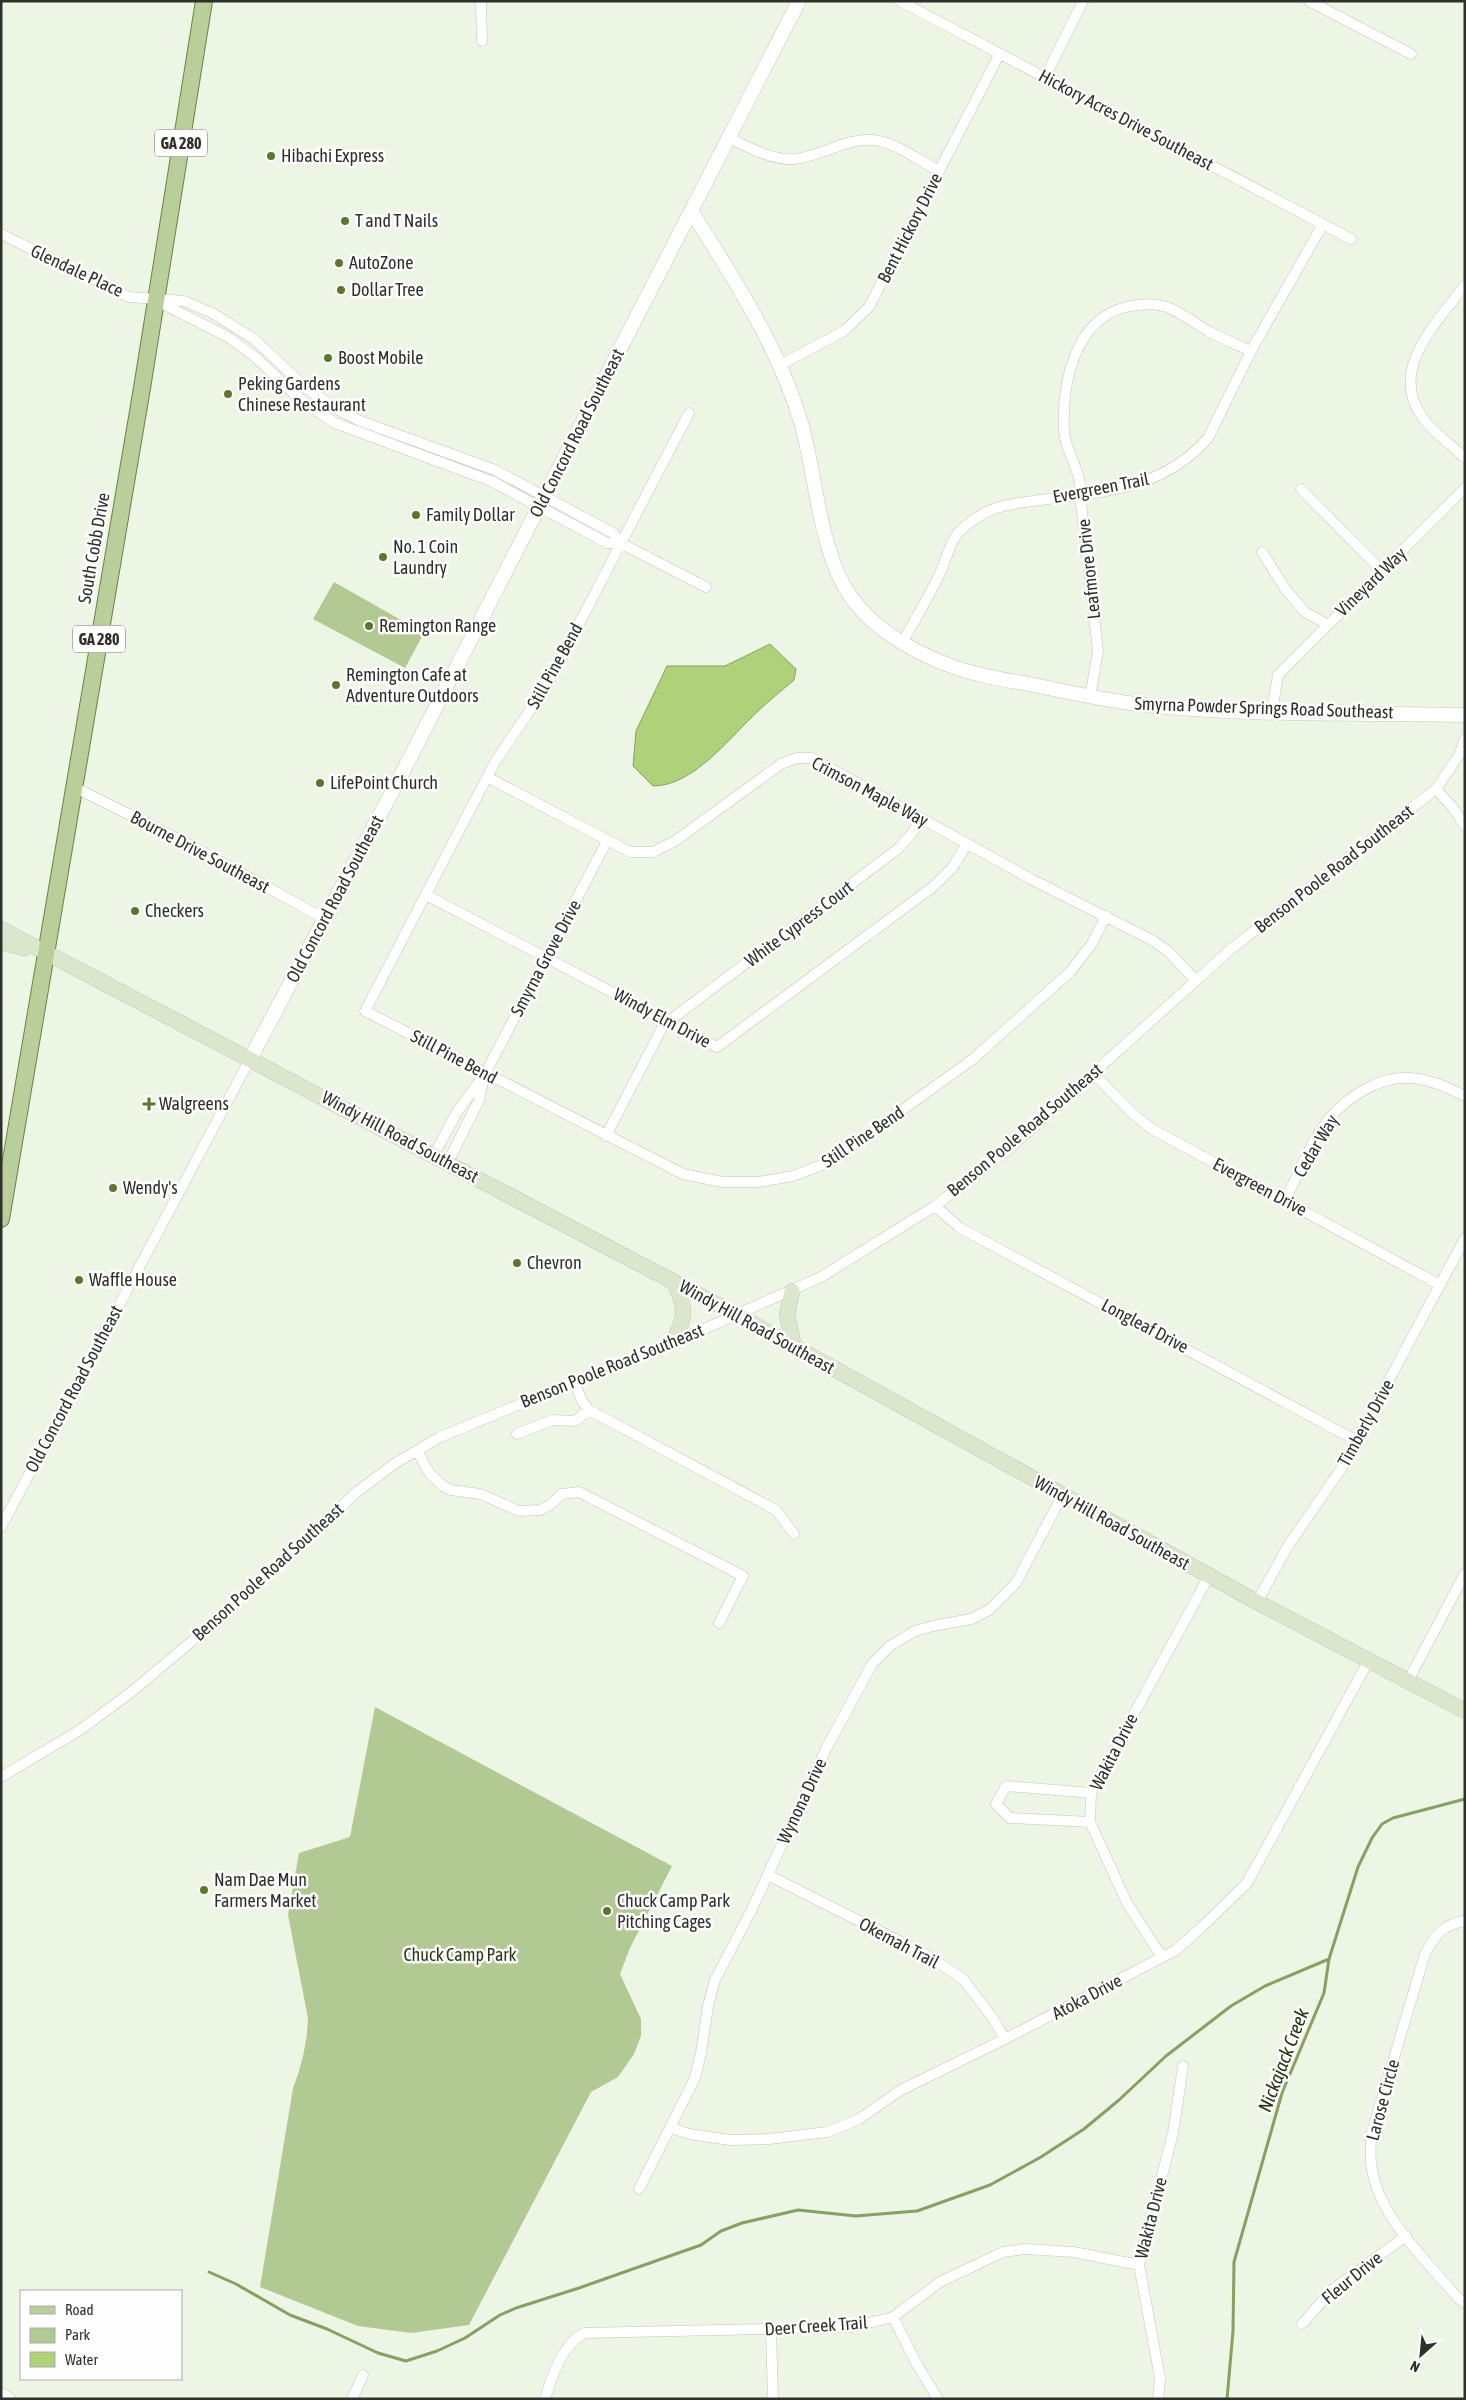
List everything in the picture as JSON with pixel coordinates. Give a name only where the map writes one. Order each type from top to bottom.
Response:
[{"type":"main road","name":"South Cobb Drive","points":[[1,1219],[156,300],[204,1]]},
{"type":"main road","name":"Windy Hill Road Southeast","points":[[1,929],[737,1315],[1062,1496],[1465,1712]]},
{"type":"main road","name":"Windy Hill Road Southeast","points":[[1,942],[45,952]]},
{"type":"main road","points":[[673,1341],[683,1324],[685,1312],[674,1282]]},
{"type":"main road","points":[[792,1291],[787,1315],[794,1347]]},
{"type":"street","points":[[481,1],[482,40]]},
{"type":"street","name":"Old Concord Road Southeast","points":[[1,1527],[326,919],[692,212],[799,1]]},
{"type":"street","points":[[1045,77],[1083,1]]},
{"type":"street","points":[[1309,1],[1411,54]]},
{"type":"street","name":"Hickory Acres Drive Southeast","points":[[907,3],[999,55],[1045,77],[1352,239]]},
{"type":"street","name":"Bent Hickory Drive","points":[[780,365],[844,331],[869,307],[999,55]]},
{"type":"street","points":[[729,138],[768,154],[794,159],[836,146],[864,140],[875,140],[889,144],[940,171]]},
{"type":"street","name":"Smyrna Powder Springs Road Southeast","points":[[692,212],[731,272],[780,365],[805,438],[823,526],[837,570],[852,600],[862,613],[903,641],[952,666],[1090,697],[1164,707],[1272,712],[1465,715]]},
{"type":"street","name":"Evergreen Trail","points":[[903,641],[941,573],[957,534],[978,516],[1002,505],[1080,495],[1144,483],[1173,470],[1186,461],[1208,438],[1251,351],[1323,224]]},
{"type":"street","name":"Glendale Place","points":[[1,234],[128,296],[156,300],[228,337],[254,356],[302,401],[335,423],[542,501]]},
{"type":"street","points":[[1465,284],[1412,362],[1409,379],[1412,398],[1424,419],[1465,458]]},
{"type":"street","name":"Leafmore Drive","points":[[1090,697],[1098,651],[1080,495],[1082,483],[1067,448],[1064,433],[1065,394],[1074,356],[1091,330],[1102,318],[1120,309],[1135,305],[1166,307],[1181,313],[1209,332],[1251,351]]},
{"type":"street","name":"Still Pine Bend","points":[[689,413],[547,685],[487,778],[365,1011],[683,1174],[741,1184],[775,1180],[821,1166],[855,1146],[973,1059],[1070,972],[1091,945],[1106,916]]},
{"type":"street","name":"Vineyard Way","points":[[1272,712],[1278,675],[1465,488]]},
{"type":"street","points":[[1301,489],[1383,572]]},
{"type":"street","points":[[542,501],[586,519],[613,534],[620,543],[706,588]]},
{"type":"street","points":[[542,501],[581,530],[608,543],[620,543]]},
{"type":"street","points":[[581,530],[586,519]]},
{"type":"street","points":[[1262,552],[1286,590],[1304,612],[1328,624]]},
{"type":"street","name":"Benson Poole Road Southeast","points":[[1,1777],[80,1730],[130,1693],[211,1625],[357,1492],[394,1464],[440,1437],[792,1291],[821,1277],[860,1254],[935,1206],[1008,1150],[1231,949],[1436,790],[1459,755],[1465,739]]},
{"type":"street","name":"Crimson Maple Way","points":[[487,778],[607,841],[637,853],[660,849],[675,841],[774,768],[797,758],[812,758],[1031,879],[1160,945],[1196,980]]},
{"type":"street","name":"Bourne Drive Southeast","points":[[74,787],[192,846],[326,919]]},
{"type":"street","points":[[1436,790],[1453,808],[1465,826]]},
{"type":"street","name":"White Cypress Court","points":[[668,1020],[899,848],[914,832],[921,818]]},
{"type":"street","name":"Smyrna Grove Drive","points":[[434,1155],[458,1112],[485,1074],[607,841]]},
{"type":"street","name":"Windy Elm Drive","points":[[426,895],[717,1047],[934,886],[952,868],[967,844]]},
{"type":"street","points":[[606,1136],[668,1020]]},
{"type":"street","name":"Evergreen Drive","points":[[1094,1073],[1133,1114],[1152,1129],[1440,1285]]},
{"type":"street","name":"Smyrna Grove Drive","points":[[448,1162],[479,1100],[485,1074]]},
{"type":"street","name":"Cedar Way","points":[[1286,1200],[1328,1120],[1356,1095],[1393,1079],[1410,1078],[1440,1084],[1465,1096]]},
{"type":"street","name":"Longleaf Drive","points":[[935,1206],[948,1219],[973,1235],[1357,1441]]},
{"type":"street","name":"Timberly Drive","points":[[1257,1602],[1288,1546],[1335,1479],[1357,1441],[1465,1238]]},
{"type":"street","points":[[574,1381],[582,1401],[589,1410],[776,1510],[794,1534]]},
{"type":"street","points":[[517,1434],[552,1420],[575,1421],[589,1410]]},
{"type":"street","points":[[417,1451],[430,1474],[447,1488],[480,1494],[524,1512],[540,1510],[550,1505],[557,1496],[575,1491],[743,1576],[719,1623]]},
{"type":"street","name":"Wynona Drive","points":[[639,2189],[695,2078],[702,2053],[708,2006],[716,1980],[768,1875],[826,1749],[872,1664],[890,1646],[914,1632],[933,1626],[971,1619],[989,1610],[1016,1583],[1062,1496]]},
{"type":"street","points":[[1408,1681],[1465,1573]]},
{"type":"street","name":"Wakita Drive","points":[[1162,1957],[1127,1903],[1090,1822],[1092,1793],[1209,1576]]},
{"type":"street","name":"Atoka Drive","points":[[671,2128],[689,2134],[730,2140],[769,2139],[827,2132],[859,2119],[901,2090],[1005,2039],[1176,1950],[1247,1883],[1369,1660]]},
{"type":"street","points":[[1090,1822],[1033,1821],[1010,1818],[996,1804],[1006,1786],[1092,1793]]},
{"type":"street","name":"Okemah Trail","points":[[768,1875],[927,1955],[963,1979],[992,2017],[1005,2039]]},
{"type":"street","name":"Larose Circle","points":[[1465,1921],[1450,1924],[1435,1936],[1425,1954],[1371,2135],[1371,2163],[1379,2193],[1406,2236],[1458,2298],[1465,2303]]},
{"type":"street","name":"Wakita Drive","points":[[1158,2399],[1160,2378],[1139,2265],[1173,2133],[1183,2066]]},
{"type":"street","name":"Fleur Drive","points":[[1302,2324],[1333,2289],[1406,2236]]},
{"type":"street","name":"Deer Creek Trail","points":[[545,2399],[554,2370],[575,2338],[584,2333],[852,2327],[893,2317],[940,2282],[1003,2252],[1026,2249],[1074,2252],[1139,2265]]},
{"type":"street","points":[[893,2317],[915,2361],[938,2399]]},
{"type":"street","points":[[772,2330],[773,2399]]},
{"type":"street","points":[[352,2399],[363,2375]]},
{"type":"street","points":[[1,2395],[8,2399]]},
{"type":"green space","name":"Remington Range","points":[[334,582],[424,633],[405,668],[313,619]]},
{"type":"green space","name":"Chuck Camp Park","points":[[375,1707],[672,1866],[630,1948],[620,1974],[641,2019],[641,2036],[634,2054],[618,2077],[591,2092],[469,2325],[411,2333],[358,2326],[260,2287],[293,2088],[304,2054],[308,2018],[288,1915],[299,1853],[350,1837]]},
{"type":"water","points":[[770,644],[796,669],[794,680],[695,770],[681,779],[653,786],[633,766],[636,731],[667,666],[725,666]]},
{"type":"waterway","name":"Nickajack Creek","points":[[1227,2399],[1233,2331],[1234,2262],[1282,2093],[1324,1993],[1329,1959],[1358,1867],[1372,1838],[1382,1824],[1393,1818],[1465,1799]]},
{"type":"waterway","points":[[209,2272],[236,2284],[290,2315],[327,2329],[378,2353],[406,2361],[437,2351],[465,2338],[500,2315],[516,2308],[701,2245],[721,2231],[742,2223],[798,2210],[856,2216],[917,2211],[990,2185],[1041,2157],[1084,2129],[1119,2100],[1166,2056],[1231,2006],[1265,1986],[1329,1959]]},
{"type":"place","name":"Hibachi Express","points":[[271,156]]},
{"type":"place","name":"T and T Nails","points":[[345,221]]},
{"type":"place","name":"AutoZone","points":[[339,263]]},
{"type":"place","name":"Dollar Tree","points":[[341,290]]},
{"type":"place","name":"Boost Mobile","points":[[328,358]]},
{"type":"place","name":"Peking Gardens Chinese Restaurant","points":[[228,394]]},
{"type":"place","name":"Family Dollar","points":[[416,515]]},
{"type":"place","name":"No. 1 Coin Laundry","points":[[383,557]]},
{"type":"place","name":"Remington Range","points":[[369,626]]},
{"type":"place","name":"Remington Cafe at Adventure Outdoors","points":[[336,685]]},
{"type":"place","name":"LifePoint Church","points":[[320,783]]},
{"type":"place","name":"Checkers","points":[[135,911]]},
{"type":"place","name":"Walgreens","points":[[149,1104]]},
{"type":"place","name":"Wendy's","points":[[113,1188]]},
{"type":"place","name":"Chevron","points":[[517,1263]]},
{"type":"place","name":"Waffle House","points":[[79,1280]]},
{"type":"place","name":"Nam Dae Mun Farmers Market","points":[[204,1890]]},
{"type":"place","name":"Chuck Camp Park Pitching Cages","points":[[607,1911]]}]
